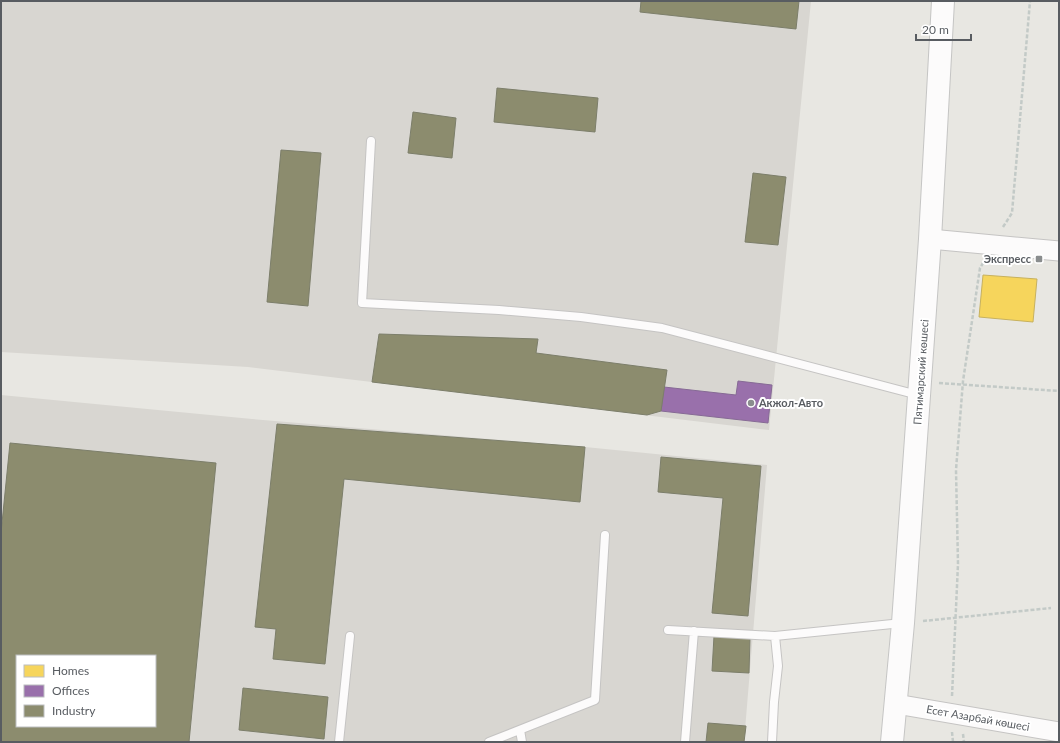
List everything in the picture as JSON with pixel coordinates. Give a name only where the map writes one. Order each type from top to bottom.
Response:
[{"type":"main road","name":"Пятимарский көшесі","points":[[892,742],[903,623],[920,389],[944,1]]},
{"type":"street","points":[[930,239],[1059,251]]},
{"type":"street","name":"Есет Азарбай көшесі","points":[[896,704],[1059,732]]},
{"type":"lane","points":[[371,141],[362,302],[506,310],[581,317],[662,328],[920,389]]},
{"type":"lane","points":[[489,742],[595,700],[605,535]]},
{"type":"lane","points":[[668,630],[774,636],[903,623]]},
{"type":"lane","points":[[685,742],[694,631]]},
{"type":"lane","points":[[339,742],[350,636]]},
{"type":"lane","points":[[772,742],[778,666],[774,636]]},
{"type":"lane","points":[[520,730],[522,742]]},
{"type":"path","points":[[953,742],[951,714],[958,564],[956,470],[962,386],[980,268],[1012,213],[1030,1]]},
{"type":"path","points":[[920,389],[962,386],[1059,391]]},
{"type":"path","points":[[903,623],[1051,608]]},
{"type":"shaded area","points":[[1,1],[811,1],[769,430],[248,367],[1,352]]},
{"type":"shaded area","points":[[1,395],[252,419],[585,447],[767,465],[744,742],[1,742]]},
{"type":"building: Homes","points":[[983,275],[1037,279],[1033,322],[979,317]]},
{"type":"building: Offices","points":[[738,381],[772,385],[768,423],[661,411],[664,387],[736,395]]},
{"type":"building: Industry","points":[[641,1],[799,1],[796,29],[640,12]]},
{"type":"building: Industry","points":[[497,88],[598,98],[595,132],[494,122]]},
{"type":"building: Industry","points":[[413,112],[456,118],[452,158],[408,153]]},
{"type":"building: Industry","points":[[281,150],[321,153],[308,306],[267,302]]},
{"type":"building: Industry","points":[[753,173],[786,177],[778,245],[745,242]]},
{"type":"building: Industry","points":[[379,334],[538,339],[536,353],[667,370],[661,411],[647,415],[372,382]]},
{"type":"building: Industry","points":[[277,424],[585,447],[580,502],[344,479],[325,664],[273,659],[276,629],[255,627]]},
{"type":"building: Industry","points":[[10,443],[216,463],[189,742],[1,742],[1,533]]},
{"type":"building: Industry","points":[[661,457],[761,466],[748,616],[712,613],[723,498],[658,492]]},
{"type":"building: Industry","points":[[714,636],[750,638],[749,673],[712,671]]},
{"type":"building: Industry","points":[[243,688],[328,697],[324,739],[239,730]]},
{"type":"building: Industry","points":[[708,723],[746,726],[744,742],[706,742]]},
{"type":"place","name":"Экспресс","points":[[1039,259]]},
{"type":"place","name":"Акжол-Авто","points":[[751,403]]}]
